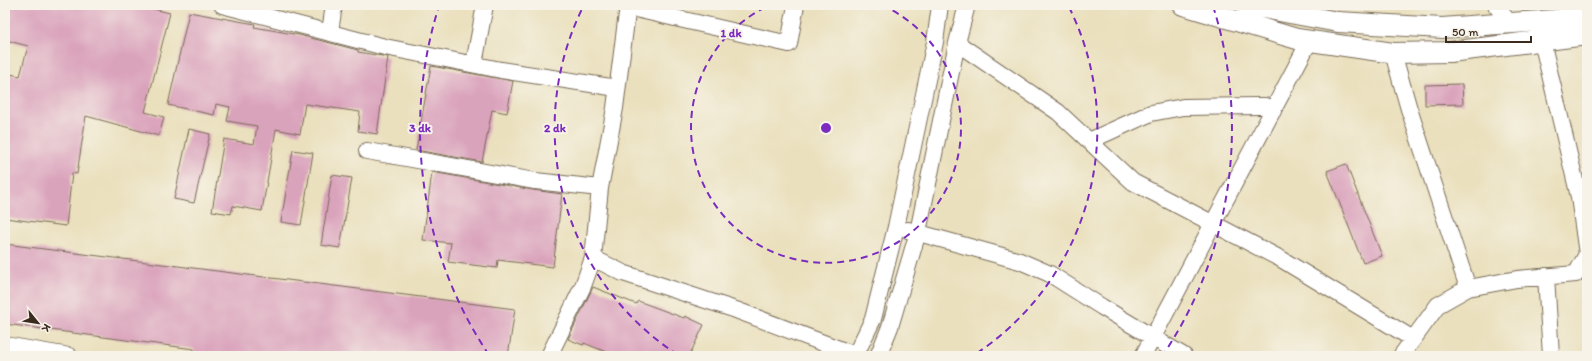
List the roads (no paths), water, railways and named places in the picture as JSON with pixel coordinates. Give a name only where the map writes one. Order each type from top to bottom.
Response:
[{"type":"main road","points":[[1183,5],[1297,39],[1393,53],[1450,52],[1587,35]]},
{"type":"main road","points":[[1248,5],[1338,22],[1442,28],[1509,23],[1576,13]]},
{"type":"street","points":[[222,5],[385,46],[474,64],[617,88]]},
{"type":"street","points":[[330,32],[334,5]]},
{"type":"street","points":[[474,64],[485,5]]},
{"type":"street","points":[[549,356],[583,286],[593,258],[600,188],[617,88],[628,6],[789,44],[796,5]]},
{"type":"street","points":[[593,258],[623,273],[736,310],[855,356],[873,319],[896,227],[935,42],[940,5]]},
{"type":"street","points":[[878,356],[890,327],[918,232],[957,43],[967,5]]},
{"type":"street","points":[[1496,5],[1509,23]]},
{"type":"street","points":[[1143,356],[1214,225],[1310,40]]},
{"type":"street","points":[[1401,356],[1438,305],[1468,288],[1517,279],[1546,276],[1582,275],[1587,254],[1582,180],[1542,41]]},
{"type":"street","points":[[957,43],[1058,112],[1134,182],[1281,259],[1413,339]]},
{"type":"street","points":[[1393,53],[1409,109],[1468,288]]},
{"type":"street","points":[[1089,141],[1150,113],[1183,107],[1265,106],[1273,111]]},
{"type":"street","points":[[367,151],[535,181],[600,188]]},
{"type":"street","points":[[896,227],[1020,261],[1050,274],[1184,356]]},
{"type":"street","points":[[1546,276],[1551,356]]},
{"type":"street","points":[[5,345],[69,356]]}]
